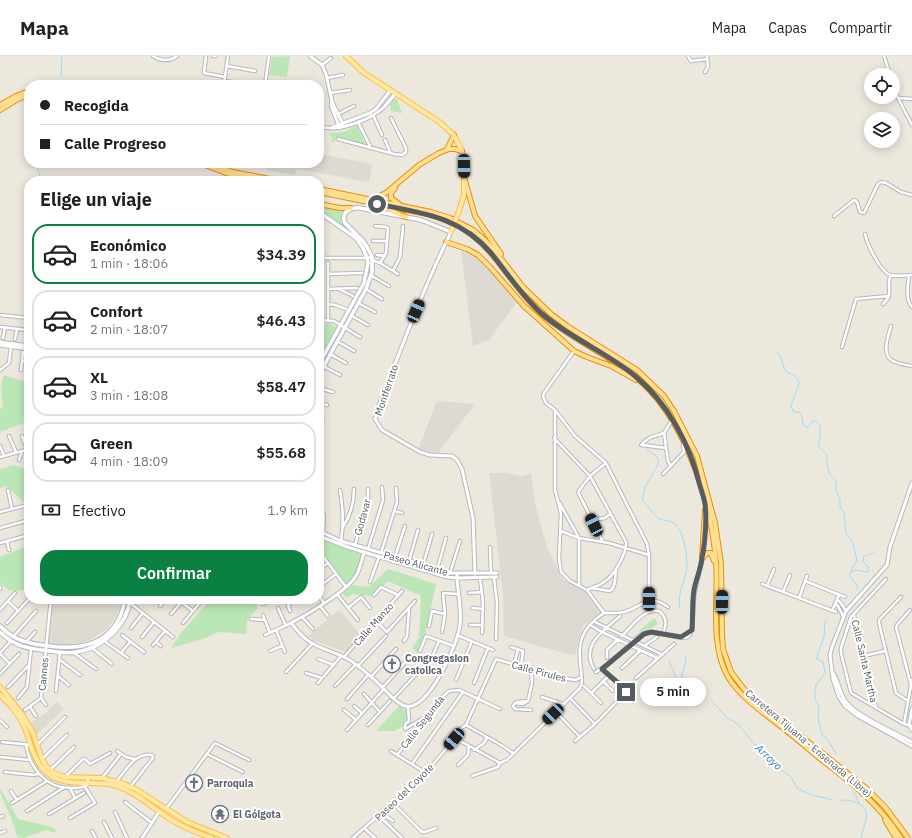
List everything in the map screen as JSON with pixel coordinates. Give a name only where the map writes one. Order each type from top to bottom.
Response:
[{"type":"highway","points":[[0,105],[24,93]]},
{"type":"highway","points":[[0,110],[24,97]]},
{"type":"highway","points":[[447,149],[454,135]]},
{"type":"highway","points":[[372,200],[386,193],[419,166],[447,149],[462,151]]},
{"type":"highway","points":[[213,168],[240,176]]},
{"type":"highway","points":[[221,168],[232,172],[254,176]]},
{"type":"highway","points":[[464,177],[475,216],[503,260]]},
{"type":"highway","points":[[399,183],[392,191],[391,198],[402,206]]},
{"type":"highway","name":"Carretera Tijuana - Ensenada (Libre)","points":[[324,190],[436,214],[463,224],[473,230],[485,240],[503,260],[523,287],[551,314],[637,370],[664,396],[674,411],[698,456],[709,497],[720,550],[722,642],[731,672],[739,684],[752,697],[866,788],[884,807],[907,837]]},
{"type":"highway","name":"Carretera Tijuana - Ensenada (Libre)","points":[[324,193],[441,218],[467,231],[484,245],[525,297],[542,314],[568,334],[617,364],[643,383],[660,402],[683,440],[695,466],[713,535],[717,572],[718,646],[728,677],[746,698],[849,781],[881,810],[901,838]]},
{"type":"highway","points":[[377,204],[406,217]]},
{"type":"highway","points":[[324,205],[340,208],[351,208]]},
{"type":"highway","points":[[446,242],[470,250],[478,255],[524,306],[574,351],[611,366],[643,383]]},
{"type":"highway","points":[[702,558],[705,503]]},
{"type":"highway","points":[[702,558],[707,553],[711,553],[717,572]]},
{"type":"highway","points":[[881,810],[883,817],[896,838]]},
{"type":"highway","points":[[907,837],[912,834]]},
{"type":"main road","points":[[324,356],[352,316],[372,276],[370,258],[343,220],[345,212],[351,208],[360,208],[421,220],[451,232],[463,198],[464,177],[462,151],[454,135],[438,121],[357,68],[346,56]]},
{"type":"main road","points":[[324,215],[354,235]]},
{"type":"main road","points":[[324,364],[337,341],[364,283],[370,258]]},
{"type":"main road","points":[[2,631],[25,643],[75,648],[103,640],[117,622],[124,604]]},
{"type":"main road","points":[[0,626],[2,631],[11,641],[31,649],[74,653],[92,648],[119,626],[125,615],[128,604]]},
{"type":"main road","points":[[0,688],[22,714],[29,726],[42,760],[50,770],[65,777],[102,778],[131,786],[190,823],[227,838]]},
{"type":"main road","points":[[1,699],[22,722],[39,765],[51,777],[63,781],[113,785],[129,791],[136,794],[159,812],[187,828],[212,838]]},
{"type":"main road","points":[[187,828],[190,823]]},
{"type":"street","points":[[153,56],[164,60],[173,59],[177,56]]},
{"type":"street","points":[[206,56],[204,73],[225,77],[228,56]]},
{"type":"street","points":[[266,80],[269,56]]},
{"type":"street","points":[[310,56],[322,65],[327,78],[332,101],[344,127]]},
{"type":"street","points":[[688,56],[691,61],[707,58],[708,67],[705,72]]},
{"type":"street","points":[[884,56],[888,68]]},
{"type":"street","points":[[322,65],[331,58]]},
{"type":"street","points":[[227,66],[255,71]]},
{"type":"street","points":[[327,78],[343,75]]},
{"type":"street","points":[[330,94],[350,90]]},
{"type":"street","points":[[324,127],[344,127],[378,110],[390,91]]},
{"type":"street","points":[[331,128],[338,124],[373,115],[395,94]]},
{"type":"street","points":[[900,98],[912,99]]},
{"type":"street","points":[[332,101],[331,106],[340,128]]},
{"type":"street","points":[[900,102],[912,125]]},
{"type":"street","points":[[338,114],[354,106]]},
{"type":"street","points":[[373,115],[382,135]]},
{"type":"street","points":[[338,138],[399,155],[404,153],[406,150],[391,118]]},
{"type":"street","points":[[357,120],[370,147]]},
{"type":"street","points":[[385,140],[390,153]]},
{"type":"street","points":[[834,216],[854,200],[857,202],[860,212],[864,214],[878,184],[881,182],[886,183],[901,192],[912,195]]},
{"type":"street","points":[[374,226],[388,227],[385,256],[380,263]]},
{"type":"street","points":[[392,271],[400,257],[403,226]]},
{"type":"street","points":[[446,242],[451,232]]},
{"type":"street","points":[[866,234],[868,243],[885,271],[891,275],[910,275],[908,298],[909,304],[912,307]]},
{"type":"street","points":[[373,241],[387,241]]},
{"type":"street","name":"Montferrato","points":[[446,242],[409,329],[378,408],[376,419],[382,430],[420,452],[430,455],[452,456],[457,460],[462,469],[473,518],[475,574]]},
{"type":"street","points":[[377,255],[385,256]]},
{"type":"street","points":[[324,258],[370,258],[398,274]]},
{"type":"street","points":[[328,263],[328,320]]},
{"type":"street","points":[[328,274],[362,273]]},
{"type":"street","points":[[883,304],[889,296],[889,279],[891,275]]},
{"type":"street","points":[[372,276],[389,286]]},
{"type":"street","points":[[328,289],[357,288]]},
{"type":"street","points":[[338,289],[353,296]]},
{"type":"street","points":[[366,289],[382,299]]},
{"type":"street","points":[[842,347],[856,299],[889,296]]},
{"type":"street","points":[[358,303],[375,312]]},
{"type":"street","points":[[328,304],[346,309]]},
{"type":"street","points":[[0,315],[24,317]]},
{"type":"street","points":[[352,316],[368,325]]},
{"type":"street","points":[[324,320],[334,321],[360,337]]},
{"type":"street","points":[[891,326],[886,344],[886,351],[891,361],[912,366]]},
{"type":"street","points":[[0,327],[24,330]]},
{"type":"street","points":[[3,338],[5,328]]},
{"type":"street","points":[[15,339],[17,329]]},
{"type":"street","points":[[337,341],[354,351]]},
{"type":"street","points":[[0,342],[24,346]]},
{"type":"street","points":[[0,345],[24,347]]},
{"type":"street","points":[[0,370],[9,364],[11,347]]},
{"type":"street","points":[[574,351],[543,395],[544,399],[546,403],[555,410],[575,436],[606,463],[647,544],[649,555],[649,600]]},
{"type":"street","points":[[21,370],[23,352]]},
{"type":"street","points":[[330,354],[346,363]]},
{"type":"street","points":[[324,367],[340,375]]},
{"type":"street","points":[[324,389],[333,392]]},
{"type":"street","points":[[324,405],[328,406]]},
{"type":"street","points":[[555,410],[555,490],[561,513],[560,567],[567,579],[589,589],[608,592],[613,589],[616,568]]},
{"type":"street","points":[[671,466],[668,461],[664,434],[672,420]]},
{"type":"street","points":[[664,434],[651,436],[641,445],[666,448]]},
{"type":"street","points":[[9,436],[16,452]]},
{"type":"street","points":[[22,436],[24,440]]},
{"type":"street","points":[[554,438],[590,476],[626,542],[626,548],[616,568],[606,581],[589,589]]},
{"type":"street","points":[[663,474],[684,452],[683,440]]},
{"type":"street","points":[[0,446],[2,456],[22,450],[20,460]]},
{"type":"street","points":[[603,542],[578,492],[590,476],[606,463]]},
{"type":"street","points":[[912,483],[890,547],[887,565],[843,616],[830,655],[833,679],[839,697],[849,710],[912,746]]},
{"type":"street","points":[[324,603],[346,587],[356,575],[383,500],[382,487]]},
{"type":"street","points":[[381,553],[397,501],[396,488]]},
{"type":"street","points":[[343,527],[354,500],[354,489]]},
{"type":"street","name":"Godavar","points":[[355,545],[368,500],[368,489]]},
{"type":"street","points":[[8,490],[12,509]]},
{"type":"street","points":[[340,490],[343,506],[341,541]]},
{"type":"street","points":[[559,501],[579,538],[579,585]]},
{"type":"street","points":[[0,512],[24,506]]},
{"type":"street","points":[[394,511],[402,513]]},
{"type":"street","points":[[594,525],[598,519],[605,518],[610,514]]},
{"type":"street","points":[[0,528],[24,521]]},
{"type":"street","points":[[395,557],[405,526]]},
{"type":"street","points":[[409,561],[418,530]]},
{"type":"street","points":[[561,531],[579,538],[603,542],[649,555]]},
{"type":"street","name":"Paseo Alicante","points":[[324,533],[355,545],[379,557],[440,576],[457,578],[496,576]]},
{"type":"street","points":[[423,565],[432,534]]},
{"type":"street","points":[[0,543],[24,536]]},
{"type":"street","points":[[20,537],[21,542]]},
{"type":"street","name":"Paseo Alicante","points":[[324,538],[334,543],[381,553],[450,573],[491,573],[496,576]]},
{"type":"street","points":[[437,570],[446,538]]},
{"type":"street","points":[[7,541],[9,550]]},
{"type":"street","points":[[450,573],[460,541]]},
{"type":"street","points":[[490,547],[491,573]]},
{"type":"street","points":[[370,582],[379,557]]},
{"type":"street","points":[[324,558],[346,587]]},
{"type":"street","points":[[620,616],[596,637],[591,646],[591,659],[595,671],[602,669],[641,635],[647,633],[681,637],[687,636],[692,630],[694,595],[702,558]]},
{"type":"street","points":[[324,566],[328,563]]},
{"type":"street","points":[[767,586],[774,569]]},
{"type":"street","points":[[324,583],[336,574]]},
{"type":"street","points":[[291,623],[313,644],[342,656],[357,665],[402,705],[408,707],[418,703],[434,686],[443,671],[458,636],[460,618],[457,574]]},
{"type":"street","points":[[783,592],[790,575]]},
{"type":"street","points":[[496,576],[496,639]]},
{"type":"street","points":[[799,598],[807,576]]},
{"type":"street","points":[[480,578],[483,609],[482,633]]},
{"type":"street","name":"Calle Santa Martha","points":[[876,708],[854,614],[886,579]]},
{"type":"street","points":[[805,581],[845,596]]},
{"type":"street","points":[[762,584],[836,612]]},
{"type":"street","points":[[374,595],[382,588],[398,595]]},
{"type":"street","points":[[589,589],[604,613]]},
{"type":"street","name":"Calle Manzo","points":[[318,683],[402,591]]},
{"type":"street","points":[[442,632],[445,614],[444,592],[458,594]]},
{"type":"street","points":[[469,593],[482,592]]},
{"type":"street","points":[[0,610],[15,593]]},
{"type":"street","points":[[336,594],[358,620]]},
{"type":"street","points":[[832,610],[839,594]]},
{"type":"street","points":[[348,608],[361,597],[370,608]]},
{"type":"street","points":[[901,597],[879,622],[896,693],[908,701]]},
{"type":"street","points":[[837,599],[846,612]]},
{"type":"street","points":[[472,776],[498,767],[507,760],[580,688],[583,682],[581,677],[579,654],[582,637],[590,623],[604,613],[623,612],[635,608],[649,600],[661,602],[668,607]]},
{"type":"street","points":[[8,601],[18,611]]},
{"type":"street","points":[[376,621],[388,632],[415,601]]},
{"type":"street","points":[[835,603],[843,616]]},
{"type":"street","points":[[7,623],[24,604]]},
{"type":"street","name":"Cannes","points":[[46,705],[41,698],[50,604]]},
{"type":"street","points":[[132,604],[174,637]]},
{"type":"street","points":[[171,614],[179,604]]},
{"type":"street","points":[[184,604],[193,611]]},
{"type":"street","points":[[183,623],[198,604]]},
{"type":"street","points":[[290,604],[288,605],[290,611]]},
{"type":"street","points":[[265,635],[286,626],[323,604]]},
{"type":"street","points":[[320,606],[328,616]]},
{"type":"street","points":[[278,608],[286,626]]},
{"type":"street","points":[[404,641],[408,636],[409,608]]},
{"type":"street","points":[[472,608],[483,609]]},
{"type":"street","points":[[910,610],[896,627],[911,685]]},
{"type":"street","points":[[13,637],[36,611]]},
{"type":"street","points":[[429,626],[432,611],[445,614]]},
{"type":"street","points":[[622,636],[644,614],[652,611],[659,611],[666,619],[666,626],[662,634]]},
{"type":"street","points":[[131,628],[143,613]]},
{"type":"street","points":[[854,614],[850,619],[841,651],[850,691],[852,694],[910,726]]},
{"type":"street","points":[[263,615],[270,633]]},
{"type":"street","points":[[302,617],[313,629]]},
{"type":"street","points":[[251,619],[265,620]]},
{"type":"street","points":[[142,637],[154,622]]},
{"type":"street","points":[[595,622],[644,646],[659,656]]},
{"type":"street","points":[[470,625],[482,625]]},
{"type":"street","points":[[592,626],[640,650],[659,656]]},
{"type":"street","points":[[276,630],[285,652]]},
{"type":"street","points":[[153,645],[165,631]]},
{"type":"street","points":[[25,643],[35,632]]},
{"type":"street","points":[[122,635],[144,652]]},
{"type":"street","points":[[336,686],[386,636]]},
{"type":"street","points":[[420,651],[426,636],[454,646]]},
{"type":"street","points":[[458,636],[493,650]]},
{"type":"street","points":[[644,646],[657,637]]},
{"type":"street","points":[[607,658],[607,650],[618,639]]},
{"type":"street","points":[[103,640],[128,658]]},
{"type":"street","points":[[10,664],[0,654],[11,641]]},
{"type":"street","points":[[433,656],[439,641]]},
{"type":"street","points":[[456,680],[472,641]]},
{"type":"street","points":[[121,653],[130,642]]},
{"type":"street","points":[[156,642],[161,646]]},
{"type":"street","points":[[286,672],[313,644]]},
{"type":"street","points":[[636,678],[674,644]]},
{"type":"street","points":[[270,651],[282,646]]},
{"type":"street","points":[[511,647],[523,651],[521,666]]},
{"type":"street","points":[[92,648],[112,664]]},
{"type":"street","points":[[474,684],[488,648]]},
{"type":"street","points":[[18,698],[27,687],[31,649]]},
{"type":"street","points":[[347,699],[396,649]]},
{"type":"street","points":[[514,665],[518,649]]},
{"type":"street","points":[[622,668],[640,650]]},
{"type":"street","points":[[864,656],[886,651]]},
{"type":"street","points":[[56,691],[60,652]]},
{"type":"street","points":[[74,653],[96,670]]},
{"type":"street","points":[[0,674],[19,654]]},
{"type":"street","points":[[59,659],[80,675]]},
{"type":"street","points":[[318,659],[334,665]]},
{"type":"street","points":[[346,730],[372,703],[408,659]]},
{"type":"street","name":"Calle Pirules","points":[[496,659],[573,680],[581,677]]},
{"type":"street","name":"Paseo del Coyote","points":[[353,838],[426,772],[454,739],[460,729],[466,725],[496,659]]},
{"type":"street","points":[[8,687],[30,665]]},
{"type":"street","points":[[394,698],[422,668]]},
{"type":"street","points":[[531,669],[532,683],[528,701],[523,704],[516,702],[513,704],[515,709],[531,710]]},
{"type":"street","points":[[575,741],[595,724],[626,693],[626,690],[602,669]]},
{"type":"street","points":[[306,673],[322,678]]},
{"type":"street","points":[[833,673],[842,696],[850,706],[862,715],[912,742]]},
{"type":"street","points":[[58,676],[69,685]]},
{"type":"street","points":[[591,693],[609,676]]},
{"type":"street","points":[[904,724],[912,680]]},
{"type":"street","points":[[603,681],[613,691]]},
{"type":"street","points":[[584,686],[601,703]]},
{"type":"street","name":"Calle Segunda","points":[[397,754],[438,701],[448,691],[455,690],[463,692]]},
{"type":"street","points":[[412,764],[463,692],[500,709]]},
{"type":"street","points":[[364,694],[380,712]]},
{"type":"street","name":"Cannes","points":[[25,710],[41,698]]},
{"type":"street","points":[[542,698],[563,704]]},
{"type":"street","points":[[571,699],[595,724]]},
{"type":"street","points":[[368,725],[390,701]]},
{"type":"street","points":[[354,706],[362,713]]},
{"type":"street","points":[[30,707],[36,716]]},
{"type":"street","points":[[408,707],[409,721],[405,724],[405,728],[426,717]]},
{"type":"street","points":[[912,709],[910,726],[912,730]]},
{"type":"street","points":[[344,710],[356,720]]},
{"type":"street","points":[[557,713],[580,737]]},
{"type":"street","points":[[37,745],[65,717]]},
{"type":"street","points":[[0,720],[7,727]]},
{"type":"street","points":[[466,725],[513,753]]},
{"type":"street","points":[[42,760],[67,735]]},
{"type":"street","points":[[474,750],[484,743],[487,738]]},
{"type":"street","points":[[454,739],[500,764]]},
{"type":"street","points":[[2,742],[31,745]]},
{"type":"street","points":[[166,809],[215,743],[249,760]]},
{"type":"street","points":[[26,745],[30,760],[38,774],[47,781],[64,788],[85,787]]},
{"type":"street","points":[[458,765],[468,755],[469,746]]},
{"type":"street","points":[[50,770],[74,747]]},
{"type":"street","points":[[117,751],[134,759]]},
{"type":"street","points":[[391,751],[426,772]]},
{"type":"street","points":[[65,777],[83,759],[90,764],[110,753]]},
{"type":"street","points":[[102,778],[121,754]]},
{"type":"street","points":[[117,781],[134,759],[141,755],[151,754],[153,758],[131,786]]},
{"type":"street","points":[[206,754],[243,772]]},
{"type":"street","points":[[0,757],[30,760]]},
{"type":"street","points":[[5,772],[34,776],[38,774]]},
{"type":"street","points":[[85,787],[88,782],[88,777]]},
{"type":"street","points":[[12,803],[47,781]]},
{"type":"street","points":[[70,818],[95,803],[85,787]]},
{"type":"street","points":[[27,811],[64,788]]},
{"type":"street","points":[[70,788],[75,798]]},
{"type":"street","points":[[11,791],[17,800]]},
{"type":"street","points":[[49,814],[84,793]]},
{"type":"street","points":[[125,802],[152,823]]},
{"type":"street","points":[[393,803],[422,832],[436,828]]},
{"type":"street","points":[[115,812],[128,838]]},
{"type":"street","points":[[142,838],[159,812]]},
{"type":"street","points":[[382,812],[393,821]]},
{"type":"street","points":[[379,816],[402,838]]},
{"type":"street","points":[[104,822],[112,838]]},
{"type":"street","points":[[364,828],[375,838]]},
{"type":"street","points":[[0,833],[5,831]]},
{"type":"street","points":[[92,831],[96,838]]},
{"type":"shaded area","points":[[324,155],[372,164],[369,182],[297,169],[294,175],[266,170],[266,168],[324,168]]},
{"type":"shaded area","points":[[461,251],[481,260],[517,302],[489,340],[473,346]]},
{"type":"shaded area","points":[[437,401],[475,404],[438,453],[424,452],[418,449]]},
{"type":"shaded area","points":[[489,473],[506,473],[521,476],[531,474],[535,503],[547,547],[554,562],[564,580],[587,591],[603,610],[583,626],[575,656],[504,636],[503,595]]},
{"type":"shaded area","points":[[51,604],[121,604],[119,610],[107,629],[90,640],[70,646],[47,644]]},
{"type":"shaded area","points":[[339,610],[360,634],[346,652],[318,642],[308,636]]},
{"type":"shaded area","points":[[57,701],[64,709],[36,735],[31,722],[45,714]]},
{"type":"green space","points":[[290,56],[287,77],[269,75],[272,57]]},
{"type":"green space","points":[[394,99],[397,99],[402,113],[391,111],[390,104]]},
{"type":"green space","points":[[357,126],[366,145],[337,138],[333,143],[331,142],[332,138],[329,133],[343,132]]},
{"type":"green space","points":[[324,206],[344,209],[342,212],[341,221],[351,233],[324,213]]},
{"type":"green space","points":[[324,324],[331,324],[338,328],[324,354]]},
{"type":"green space","points":[[4,375],[24,382],[24,423],[0,432],[0,410],[3,405],[1,386]]},
{"type":"green space","points":[[13,465],[24,468],[24,502],[6,486],[0,488],[0,469]]},
{"type":"green space","points":[[324,540],[362,555],[354,575],[345,584],[324,556]]},
{"type":"green space","points":[[24,547],[24,590],[10,591],[0,583],[0,557]]},
{"type":"green space","points":[[388,569],[436,584],[426,631],[418,653],[412,648],[419,638],[421,596],[388,581],[372,596],[353,594],[346,598],[342,593],[353,585],[369,587]]},
{"type":"green space","points":[[207,604],[257,604],[257,609],[247,620],[246,634],[219,632],[203,639],[171,648],[182,632]]},
{"type":"green space","points":[[654,618],[658,624],[654,627],[640,632],[639,631]]},
{"type":"green space","points":[[399,706],[405,710],[410,710],[410,723],[394,731],[376,731]]},
{"type":"green space","points":[[0,788],[18,819],[52,827],[57,830],[55,833],[46,830],[24,838],[18,838],[0,793]]},
{"type":"waterway","points":[[61,77],[62,56]]},
{"type":"waterway","points":[[38,168],[40,176]]},
{"type":"waterway","points":[[777,352],[781,358],[785,370],[797,378],[799,384],[791,406],[793,411],[801,413],[803,424],[807,428],[813,421],[816,421],[820,426],[818,446],[827,455],[827,464],[830,474],[836,481],[836,491],[840,499],[840,507],[844,512],[846,533],[853,543],[857,560],[851,571]]},
{"type":"waterway","name":"Arroyo","points":[[647,449],[657,457],[658,461],[655,470],[645,488],[643,501],[657,517],[672,522],[676,525],[680,530],[685,545],[687,568],[680,595],[680,609]]},
{"type":"waterway","points":[[337,541],[442,574],[455,576]]},
{"type":"waterway","points":[[857,589],[857,585],[850,577],[850,573],[855,570],[868,572],[869,567],[863,562],[864,556],[875,553]]},
{"type":"waterway","points":[[458,576],[492,575]]},
{"type":"waterway","points":[[827,618],[824,637],[817,656],[817,659],[823,662],[825,672],[816,685],[815,698],[819,706],[818,718],[822,735],[826,737],[836,754]]},
{"type":"waterway","name":"Arroyo","points":[[686,657],[681,682],[682,685],[693,692]]},
{"type":"waterway","points":[[669,661],[675,675],[682,685]]},
{"type":"waterway","name":"Arroyo","points":[[712,701],[726,717],[738,724],[765,757],[791,777],[798,789],[812,795],[833,800]]},
{"type":"waterway","points":[[854,792],[859,803]]},
{"type":"waterway","name":"Arroyo","points":[[841,800],[855,802],[865,809],[866,819],[861,838]]},
{"type":"place","name":"Congregasion catolica","points":[[392,664]]},
{"type":"place","name":"Parroquia","points":[[194,783]]},
{"type":"place","name":"El Gólgota","points":[[220,814]]},
{"type":"route","points":[[377,204],[441,218],[461,227],[474,236],[492,254],[510,279],[542,314],[555,325],[634,375],[646,386],[667,411],[683,440],[695,466],[705,503],[704,542],[693,602],[692,630],[685,636],[681,637],[651,632],[644,634],[638,637],[602,669],[626,690],[626,692]]}]
